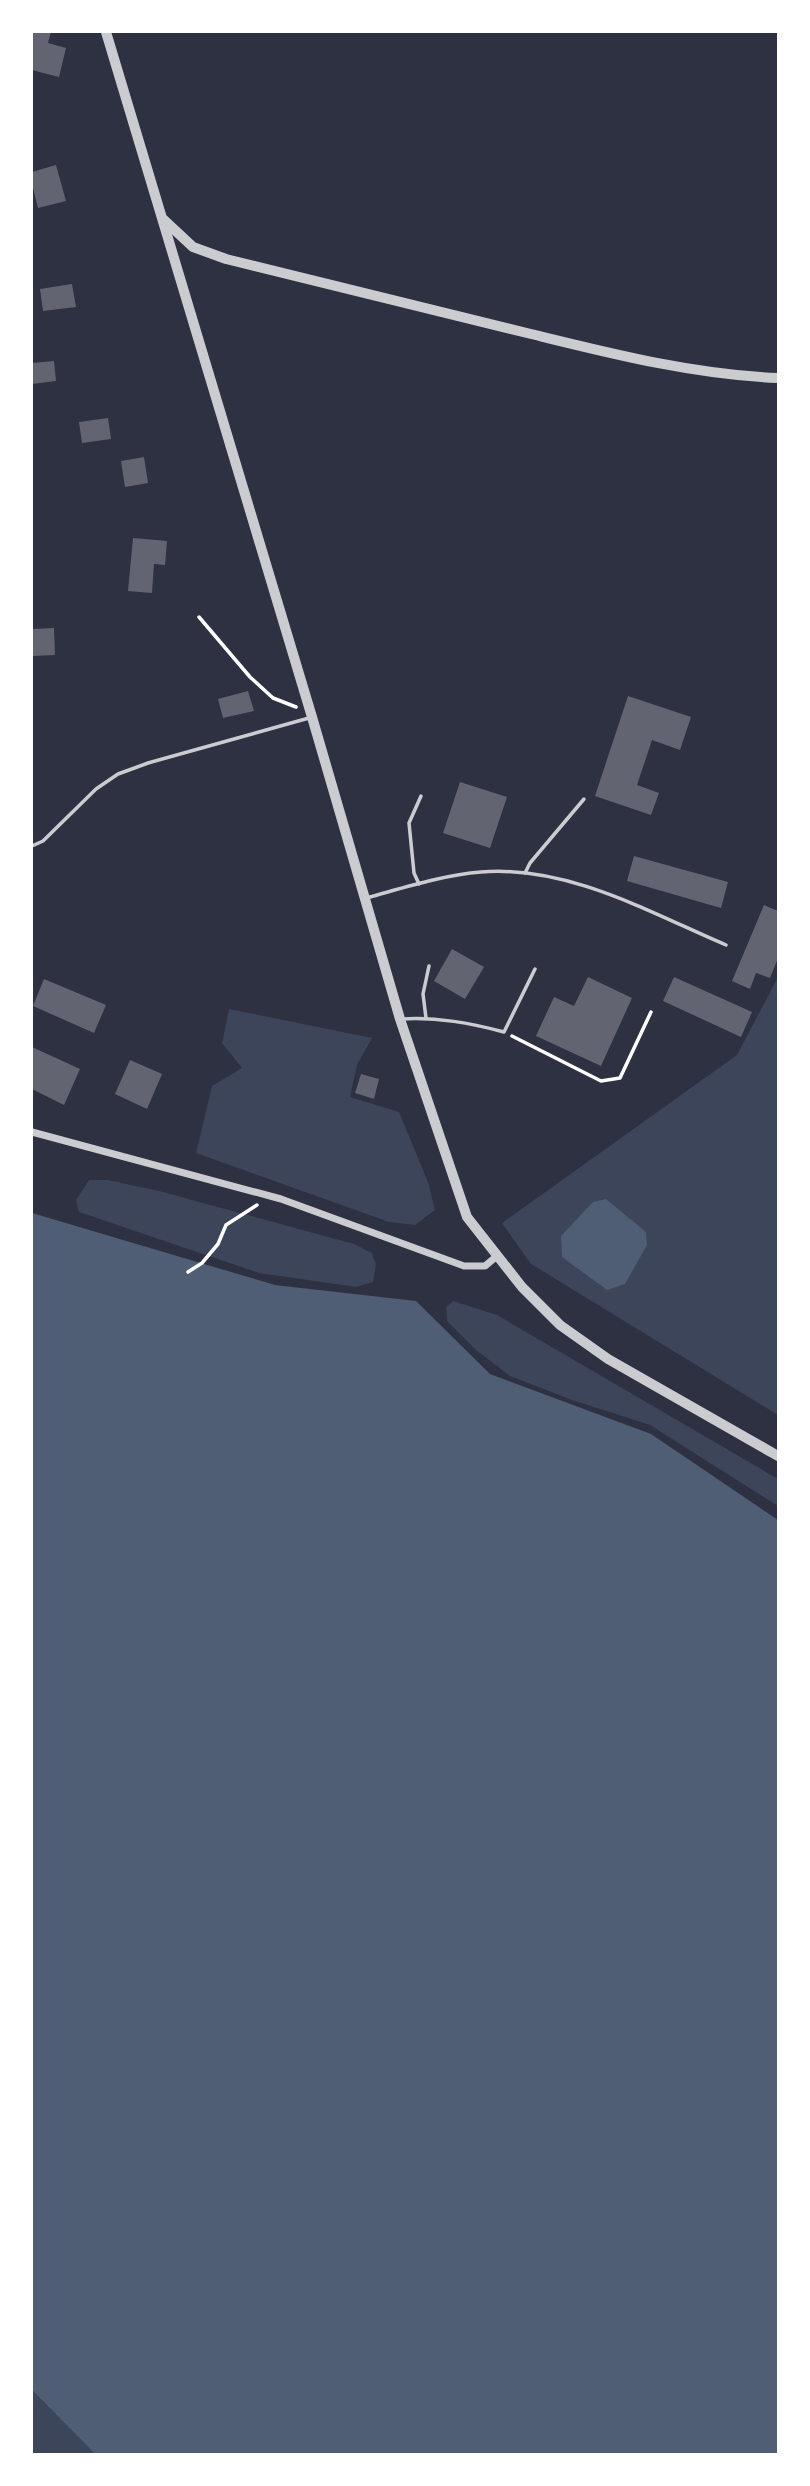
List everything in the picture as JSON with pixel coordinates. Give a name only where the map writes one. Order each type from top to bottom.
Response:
[{"type":"street","points":[[106,32],[312,715],[363,898],[400,1019],[467,1217],[522,1287],[569,1332],[608,1359],[779,1456]]},
{"type":"street","points":[[161,217],[193,247],[226,259],[603,351],[671,365],[779,379]]},
{"type":"street","points":[[32,1132],[268,1195],[347,1221],[464,1266],[485,1266],[497,1256]]},
{"type":"lane","points":[[32,846],[43,841],[96,789],[118,774],[312,715]]},
{"type":"lane","points":[[419,884],[414,873],[409,823],[421,796]]},
{"type":"lane","points":[[525,873],[530,863],[584,799]]},
{"type":"lane","points":[[363,898],[481,872],[525,873],[566,879],[726,945]]},
{"type":"lane","points":[[426,1018],[423,994],[429,966]]},
{"type":"lane","points":[[400,1019],[426,1018],[463,1022],[504,1032],[535,969]]},
{"type":"path","points":[[200,617],[250,677],[273,698],[312,715]]},
{"type":"path","points":[[504,1032],[601,1081],[620,1078],[651,1012]]},
{"type":"path","points":[[188,1272],[202,1263],[218,1244],[226,1225],[268,1195]]},
{"type":"shaded area","points":[[778,977],[778,1415],[531,1264],[502,1223],[737,1055]]},
{"type":"shaded area","points":[[229,1009],[372,1038],[357,1065],[350,1097],[399,1112],[428,1182],[435,1210],[415,1225],[389,1222],[196,1153],[212,1086],[242,1068],[222,1043]]},
{"type":"shaded area","points":[[89,1180],[108,1180],[159,1191],[354,1244],[372,1253],[376,1265],[373,1282],[356,1287],[259,1273],[79,1212],[76,1200]]},
{"type":"shaded area","points":[[606,1199],[646,1232],[647,1245],[625,1284],[607,1290],[562,1257],[561,1236],[593,1202]]},
{"type":"shaded area","points":[[32,1213],[275,1285],[416,1301],[490,1374],[651,1434],[778,1520],[778,2454],[95,2454],[32,2390]]},
{"type":"shaded area","points":[[453,1301],[497,1315],[778,1479],[778,1506],[650,1425],[572,1400],[510,1376],[476,1350],[447,1321],[446,1307]]},
{"type":"shaded area","points":[[32,2390],[95,2454],[32,2454]]},
{"type":"building","points":[[33,32],[51,32],[48,43],[66,48],[59,77],[32,70]]},
{"type":"building","points":[[56,165],[66,201],[38,208],[32,172]]},
{"type":"building","points":[[72,284],[76,307],[43,311],[40,289]]},
{"type":"building","points":[[54,361],[56,381],[32,384],[32,363]]},
{"type":"building","points":[[108,418],[111,439],[82,443],[79,422]]},
{"type":"building","points":[[144,457],[148,483],[125,487],[121,461]]},
{"type":"building","points":[[133,538],[167,541],[165,565],[154,564],[152,593],[128,591]]},
{"type":"building","points":[[54,628],[55,655],[32,656],[32,629]]},
{"type":"building","points":[[248,691],[254,711],[223,718],[218,699]]},
{"type":"building","points":[[628,696],[691,717],[680,750],[652,740],[637,785],[659,793],[651,815],[595,796]]},
{"type":"building","points":[[460,782],[507,797],[490,848],[443,833]]},
{"type":"building","points":[[634,856],[728,882],[721,908],[627,881]]},
{"type":"building","points":[[764,905],[778,911],[778,958],[770,978],[756,973],[750,989],[732,981]]},
{"type":"building","points":[[452,949],[484,967],[465,999],[434,981]]},
{"type":"building","points":[[588,977],[632,998],[601,1066],[536,1036],[554,997],[574,1006]]},
{"type":"building","points":[[674,977],[752,1012],[741,1037],[663,1001]]},
{"type":"building","points":[[44,979],[106,1005],[94,1033],[33,1006]]},
{"type":"building","points":[[32,1047],[80,1069],[64,1105],[32,1089]]},
{"type":"building","points":[[130,1060],[162,1074],[147,1109],[115,1094]]},
{"type":"building","points":[[361,1074],[379,1079],[374,1099],[355,1093]]}]
